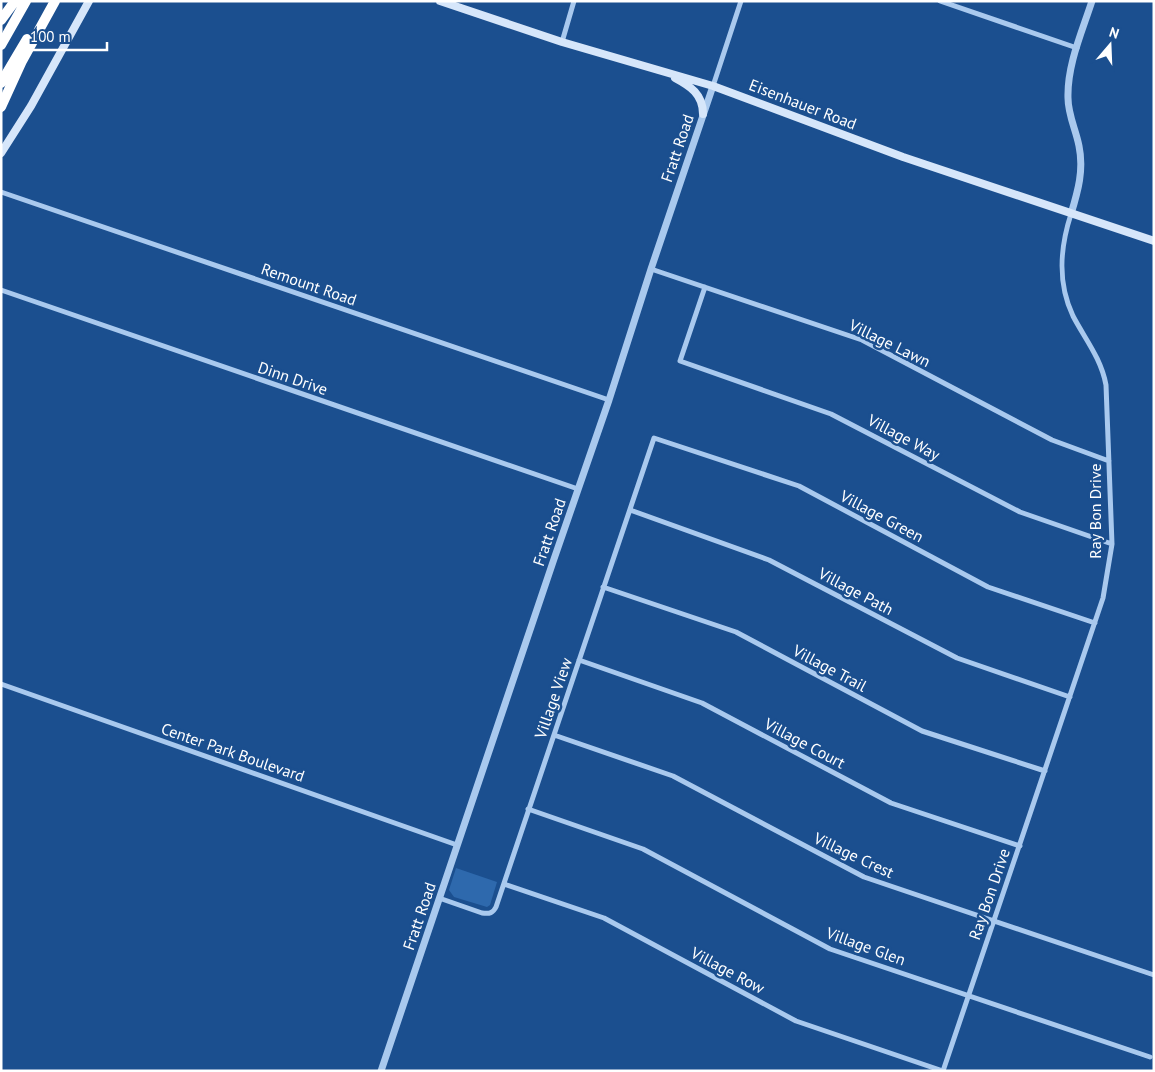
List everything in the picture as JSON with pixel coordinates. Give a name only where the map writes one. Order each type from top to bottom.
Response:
[{"type":"highway","points":[[1,20],[15,1]]},
{"type":"highway","points":[[1,45],[26,1]]},
{"type":"highway","points":[[1,83],[48,1]]},
{"type":"highway","points":[[1,106],[22,61],[55,1]]},
{"type":"main road","points":[[1,154],[31,106],[89,1]]},
{"type":"main road","name":"Eisenhauer Road","points":[[440,1],[562,42],[713,86],[903,157],[1154,242]]},
{"type":"main road","points":[[657,69],[695,90],[702,102],[703,114]]},
{"type":"street","points":[[562,42],[574,1]]},
{"type":"street","name":"Fratt Road","points":[[381,1071],[609,400],[741,1]]},
{"type":"street","points":[[940,1],[1077,48]]},
{"type":"street","name":"Ray Bon Drive","points":[[943,1071],[1103,598],[1112,544],[1108,412],[1104,377],[1091,345],[1073,315],[1065,295],[1061,254],[1079,186],[1081,166],[1079,146],[1071,121],[1068,99],[1069,76],[1092,1]]},
{"type":"street","name":"Remount Road","points":[[1,192],[609,400]]},
{"type":"street","name":"Village Lawn","points":[[651,269],[862,340],[1052,440],[1109,461]]},
{"type":"street","name":"Village Way","points":[[705,287],[680,361],[831,414],[1020,512],[1112,544]]},
{"type":"street","name":"Dinn Drive","points":[[1,290],[578,489]]},
{"type":"street","name":"Village View","points":[[439,898],[482,913],[489,914],[496,907],[654,438]]},
{"type":"street","name":"Village Green","points":[[654,438],[798,486],[988,586],[1095,622]]},
{"type":"street","name":"Village Path","points":[[630,510],[769,560],[957,658],[1070,697]]},
{"type":"street","name":"Village Trail","points":[[603,587],[736,632],[922,730],[1045,771]]},
{"type":"street","name":"Village Court","points":[[579,660],[702,703],[891,803],[1020,846]]},
{"type":"street","name":"Center Park Boulevard","points":[[1,684],[457,845]]},
{"type":"street","name":"Village Crest","points":[[554,735],[673,776],[864,877],[1154,975]]},
{"type":"street","name":"Village Glen","points":[[528,809],[642,849],[830,949],[1150,1057]]},
{"type":"street","name":"Village Row","points":[[504,884],[604,918],[796,1021],[943,1071]]},
{"type":"shaded area","points":[[456,868],[497,882],[490,905],[487,907],[454,897],[449,890]]}]
